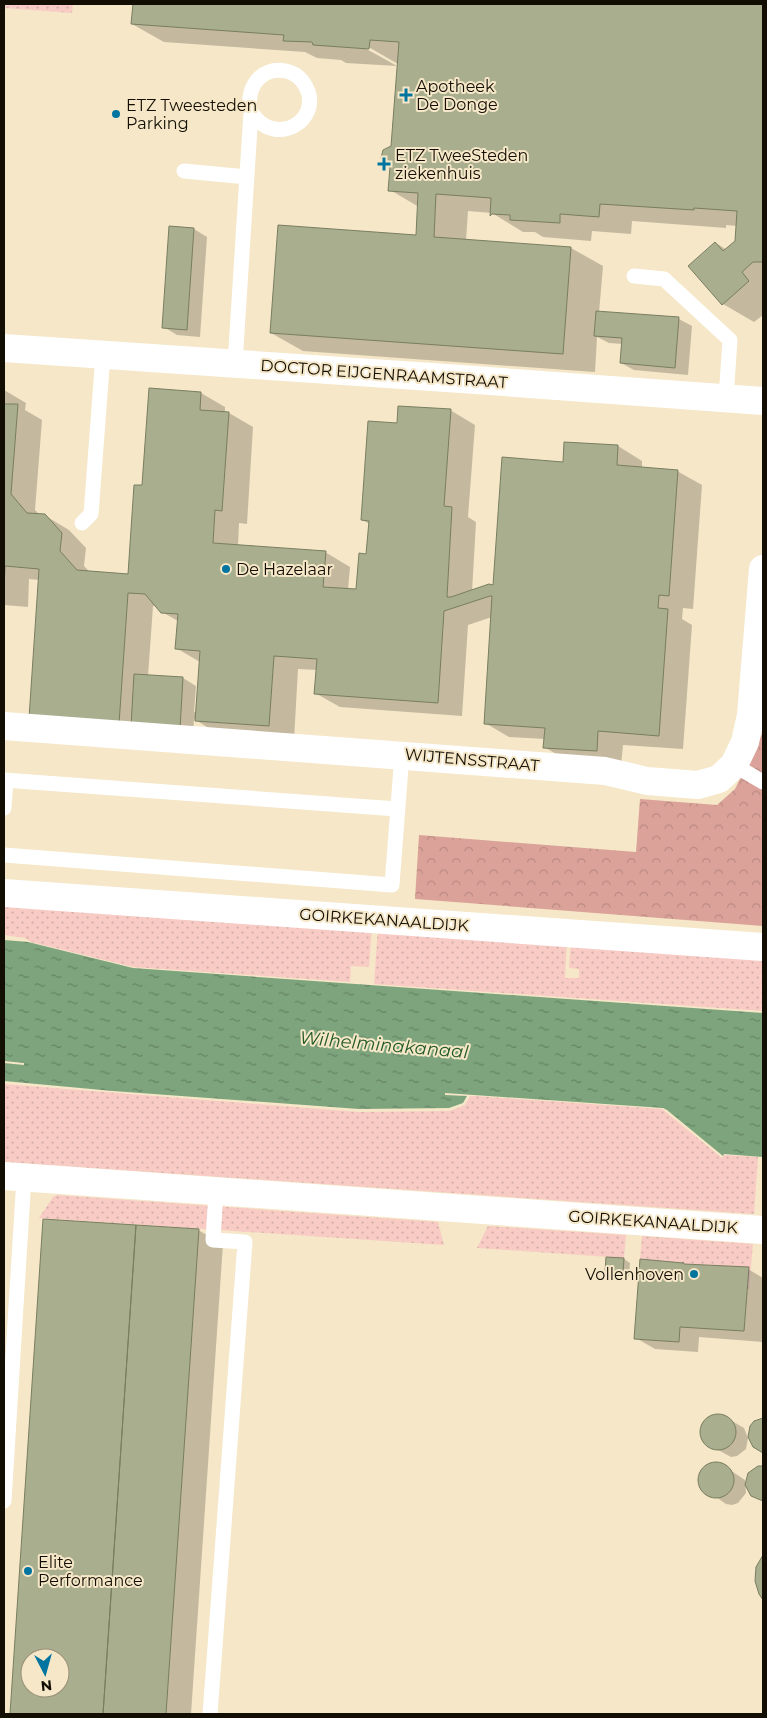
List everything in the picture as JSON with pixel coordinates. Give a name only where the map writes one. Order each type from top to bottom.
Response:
[{"type":"street","name":"DOCTOR EIJGENRAAMSTRAAT","points":[[4,348],[461,378],[763,401]]},
{"type":"street","name":"WIJTENSSTRAAT","points":[[4,726],[402,754],[606,771],[647,781],[698,785],[719,780],[734,765],[745,742],[751,715],[763,569]]},
{"type":"street","name":"GOIRKEKANAALDIJK","points":[[4,893],[763,947]]},
{"type":"street","name":"GOIRKEKANAALDIJK","points":[[14,1177],[763,1230]]},
{"type":"lane","points":[[236,364],[251,112],[249,103],[250,93],[260,77],[268,72],[277,70],[287,71],[303,80],[308,90],[310,100],[308,110],[303,119],[290,128],[275,130],[265,127],[257,121],[251,112]]},
{"type":"lane","points":[[184,171],[247,177]]},
{"type":"lane","points":[[634,276],[664,279],[730,340],[726,398]]},
{"type":"lane","points":[[82,523],[91,514],[103,355]]},
{"type":"lane","points":[[4,855],[392,885],[402,754]]},
{"type":"lane","points":[[734,765],[763,782]]},
{"type":"lane","points":[[4,808],[5,780],[397,809]]},
{"type":"lane","points":[[4,1501],[14,1177]]},
{"type":"lane","points":[[210,1714],[245,1242],[213,1240],[216,1191]]},
{"type":"shaded area","points":[[4,4],[73,4],[72,13],[4,8]]},
{"type":"shaded area","points":[[4,900],[372,926],[369,967],[351,966],[350,982],[133,967],[31,942],[25,938],[4,935]]},
{"type":"shaded area","points":[[378,927],[567,940],[565,978],[579,978],[579,969],[569,968],[571,941],[763,955],[763,1011],[374,984]]},
{"type":"shaded area","points":[[4,1084],[359,1112],[450,1111],[465,1105],[470,1096],[662,1109],[722,1158],[724,1155],[758,1157],[754,1214],[4,1162]]},
{"type":"shaded area","points":[[57,1195],[438,1222],[444,1245],[39,1218],[53,1197]]},
{"type":"shaded area","points":[[488,1226],[626,1235],[624,1258],[477,1248]]},
{"type":"shaded area","points":[[642,1236],[753,1244],[749,1289],[747,1289],[748,1267],[684,1264],[684,1262],[661,1262],[640,1259]]},
{"type":"green space","points":[[763,732],[763,926],[415,899],[419,835],[636,852],[640,799],[717,805],[735,789]]},
{"type":"water","name":"Wilhelminakanaal","points":[[4,940],[28,942],[133,968],[763,1013],[763,1157],[724,1154],[723,1156],[663,1108],[445,1093],[445,1095],[467,1096],[463,1103],[449,1108],[359,1109],[4,1081],[4,1063],[24,1065],[24,1063],[4,1061]]},
{"type":"building","name":"ETZ TweeSteden ziekenhuis","points":[[133,4],[763,4],[763,262],[753,262],[742,272],[749,281],[722,305],[688,266],[715,242],[723,251],[735,241],[737,211],[600,204],[599,217],[560,214],[560,223],[510,220],[510,215],[492,214],[490,216],[491,198],[436,194],[434,237],[571,247],[563,354],[270,333],[278,225],[416,235],[418,193],[388,191],[390,167],[383,163],[381,158],[383,150],[391,146],[399,42],[370,40],[369,49],[313,45],[312,42],[283,41],[284,35],[131,24]]},
{"type":"building","points":[[169,226],[194,228],[187,330],[162,328]]},
{"type":"building","points":[[596,311],[679,317],[675,368],[620,363],[622,338],[594,336]]},
{"type":"building","name":"De Hazelaar","points":[[149,388],[201,392],[200,410],[229,412],[222,511],[215,510],[213,543],[326,551],[323,587],[356,589],[359,553],[366,554],[369,521],[361,520],[368,421],[397,423],[398,406],[451,409],[444,506],[452,507],[447,597],[489,584],[493,585],[502,457],[563,462],[564,442],[618,445],[617,465],[678,470],[669,596],[659,595],[658,608],[668,609],[659,736],[598,731],[597,751],[543,748],[545,728],[484,724],[492,596],[444,611],[438,703],[314,694],[317,659],[274,656],[269,726],[195,721],[200,651],[175,649],[178,614],[161,613],[145,594],[128,593],[119,724],[29,718],[39,569],[5,566],[4,589],[4,404],[18,404],[11,494],[27,513],[45,514],[62,533],[60,551],[77,570],[128,574],[134,485],[142,485]]},
{"type":"building","points":[[134,674],[183,677],[180,729],[131,726]]},
{"type":"building","points":[[43,1219],[136,1225],[103,1714],[10,1714]]},
{"type":"building","points":[[136,1225],[199,1229],[166,1714],[103,1714]]},
{"type":"building","points":[[606,1257],[624,1258],[623,1274],[605,1272]]},
{"type":"building","points":[[640,1259],[683,1262],[684,1264],[749,1267],[744,1331],[680,1327],[679,1342],[634,1339]]},
{"type":"building","points":[[718,1414],[730,1420],[736,1432],[730,1444],[718,1450],[706,1444],[700,1432],[706,1420]]},
{"type":"building","points":[[763,1418],[763,1453],[753,1447],[748,1437],[750,1426],[754,1421]]},
{"type":"building","points":[[716,1462],[728,1468],[734,1480],[728,1492],[716,1498],[704,1492],[698,1480],[704,1468]]},
{"type":"building","points":[[758,1466],[763,1466],[763,1501],[751,1496],[745,1485],[748,1473]]},
{"type":"building","points":[[763,1555],[763,1600],[755,1581],[756,1567]]},
{"type":"place","name":"Apotheek De Donge","points":[[406,95]]},
{"type":"place","name":"ETZ Tweesteden Parking","points":[[116,114]]},
{"type":"place","name":"ETZ TweeSteden ziekenhuis","points":[[384,164]]},
{"type":"place","name":"De Hazelaar","points":[[226,569]]},
{"type":"place","name":"Vollenhoven","points":[[694,1274]]},
{"type":"place","name":"Elite Performance","points":[[28,1571]]}]
